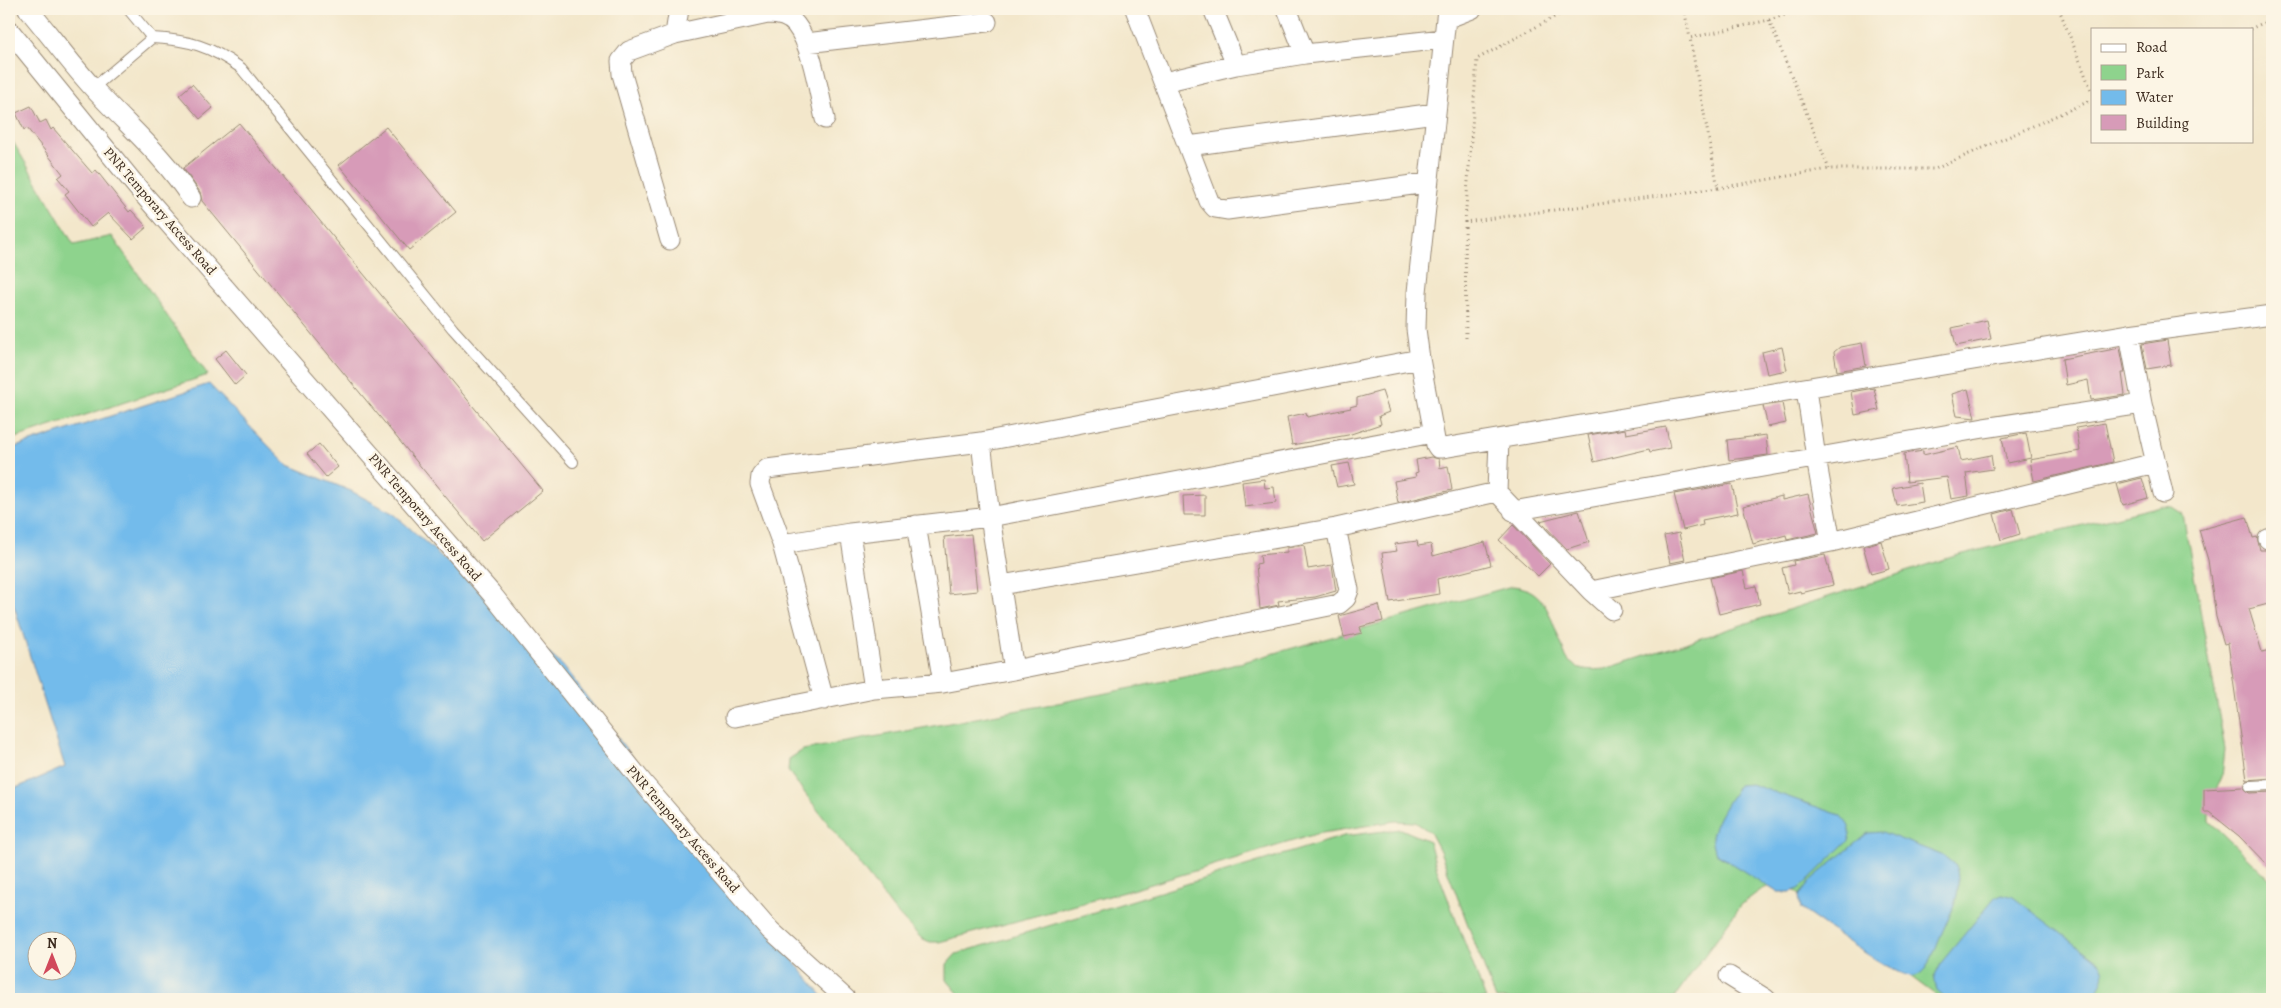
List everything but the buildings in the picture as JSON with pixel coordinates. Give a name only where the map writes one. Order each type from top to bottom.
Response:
[{"type":"street","points":[[28,9],[93,88],[154,150],[191,198]]},
{"type":"street","points":[[674,34],[679,9]]},
{"type":"street","points":[[1135,9],[1209,201],[1215,208],[1228,210],[1427,184]]},
{"type":"street","points":[[1213,9],[1236,65]]},
{"type":"street","points":[[1287,9],[1305,54]]},
{"type":"street","points":[[1472,9],[1447,14],[1427,184],[1417,292],[1416,330],[1433,433],[1438,448],[1499,440],[2129,334],[2272,315]]},
{"type":"street","points":[[670,240],[622,74],[621,61],[629,52],[674,34],[768,14],[783,15],[796,24],[806,43],[825,119]]},
{"type":"street","points":[[806,43],[987,22]]},
{"type":"street","name":"PNR Temporary Access Road","points":[[9,30],[137,187],[491,593],[644,784],[770,930],[846,999]]},
{"type":"street","points":[[1164,82],[1236,65],[1305,54],[1444,39]]},
{"type":"street","points":[[1188,146],[1435,113]]},
{"type":"street","points":[[2129,334],[2142,404],[2163,494]]},
{"type":"street","points":[[824,700],[782,544],[760,484],[761,476],[767,469],[981,442],[1420,359]]},
{"type":"street","points":[[1806,389],[1831,542]]},
{"type":"street","points":[[1513,511],[1984,428],[2142,404]]},
{"type":"street","points":[[782,544],[850,532],[990,517],[1433,433]]},
{"type":"street","points":[[1499,440],[1497,492],[1513,511],[1612,610]]},
{"type":"street","points":[[981,442],[990,517],[1014,670]]},
{"type":"street","points":[[1591,591],[1831,542],[2155,463]]},
{"type":"street","points":[[1001,585],[1336,528],[1497,492]]},
{"type":"street","points":[[916,525],[943,682]]},
{"type":"street","points":[[735,717],[874,689],[943,682],[1014,670],[1339,604],[1346,598],[1349,590],[1336,528]]},
{"type":"street","points":[[850,532],[874,689]]},
{"type":"street","points":[[1729,976],[1766,999]]},
{"type":"lane","points":[[128,9],[152,38]]},
{"type":"lane","points":[[93,88],[152,38],[181,39],[221,54],[241,68],[453,329],[573,462]]},
{"type":"lane","points":[[2250,786],[2272,785]]},
{"type":"path","points":[[1466,338],[1465,222],[1477,59],[1570,9]]},
{"type":"path","points":[[1684,9],[1718,188]]},
{"type":"path","points":[[1690,38],[1769,20],[1803,9]]},
{"type":"path","points":[[2059,9],[2091,89]]},
{"type":"path","points":[[2252,28],[2272,19]]},
{"type":"path","points":[[1769,20],[1828,169]]},
{"type":"path","points":[[1465,222],[1718,188],[1828,169],[1935,169],[2091,100]]},
{"type":"green space","points":[[9,135],[74,245],[112,236],[208,375],[9,440]]},
{"type":"green space","points":[[2161,506],[2172,507],[2183,514],[2225,749],[2222,777],[2209,804],[2209,821],[2272,881],[2272,999],[1941,999],[1788,886],[1774,885],[1758,892],[1741,905],[1673,999],[1496,999],[1440,851],[1430,832],[1415,822],[1395,821],[1316,834],[1135,889],[939,942],[930,942],[921,938],[894,910],[788,771],[789,759],[803,750],[1063,702],[1208,672],[1512,586],[1533,592],[1546,607],[1569,662],[1583,669],[1605,669],[1955,556]]},
{"type":"green space","points":[[1401,829],[1429,841],[1437,870],[1486,999],[963,999],[947,980],[947,964],[956,954],[1344,836]]},
{"type":"water","points":[[209,384],[286,464],[351,491],[394,514],[563,666],[719,871],[825,999],[9,999],[9,791],[65,767],[9,590],[9,449]]},
{"type":"water","points":[[1751,784],[1840,815],[1849,827],[1848,841],[1799,889],[1790,892],[1777,892],[1716,854],[1712,844],[1712,837],[1717,822],[1739,785]]},
{"type":"water","points":[[1882,832],[1944,856],[1956,866],[1958,885],[1955,902],[1931,958],[1925,969],[1916,976],[1894,970],[1840,937],[1801,909],[1799,896],[1813,878],[1868,833]]},
{"type":"water","points":[[2002,894],[2013,897],[2099,962],[2104,972],[2102,981],[2091,999],[1946,999],[1937,991],[1934,976],[1940,964],[1995,897]]}]
